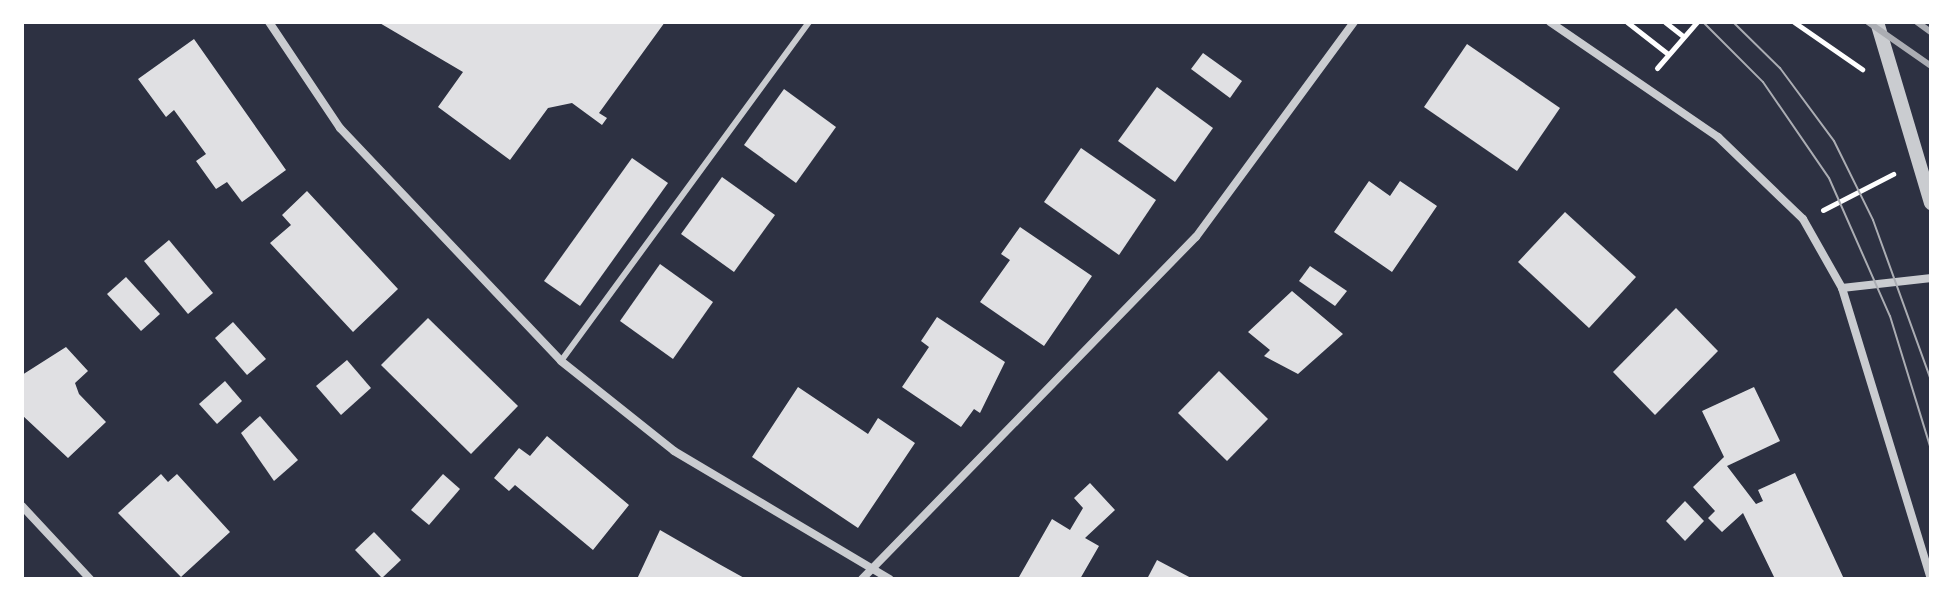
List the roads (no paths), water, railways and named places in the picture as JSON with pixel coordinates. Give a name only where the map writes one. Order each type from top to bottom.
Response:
[{"type":"street","points":[[269,22],[340,128],[561,361],[674,451],[890,579]]},
{"type":"street","points":[[862,579],[1196,237],[1354,22]]},
{"type":"street","points":[[1550,22],[1718,137],[1803,219],[1842,288],[1931,579]]},
{"type":"street","points":[[1877,22],[1931,203]]},
{"type":"street","points":[[1842,288],[1931,278]]},
{"type":"street","points":[[22,506],[90,579]]},
{"type":"lane","points":[[561,361],[809,22]]},
{"type":"tram line","points":[[1703,22],[1763,82],[1829,178],[1890,316],[1931,449]]},
{"type":"tram line","points":[[1733,22],[1780,68],[1834,141],[1873,220],[1931,380]]},
{"type":"railway","points":[[1868,22],[1931,66]]},
{"type":"railway","points":[[1917,22],[1931,32]]}]
